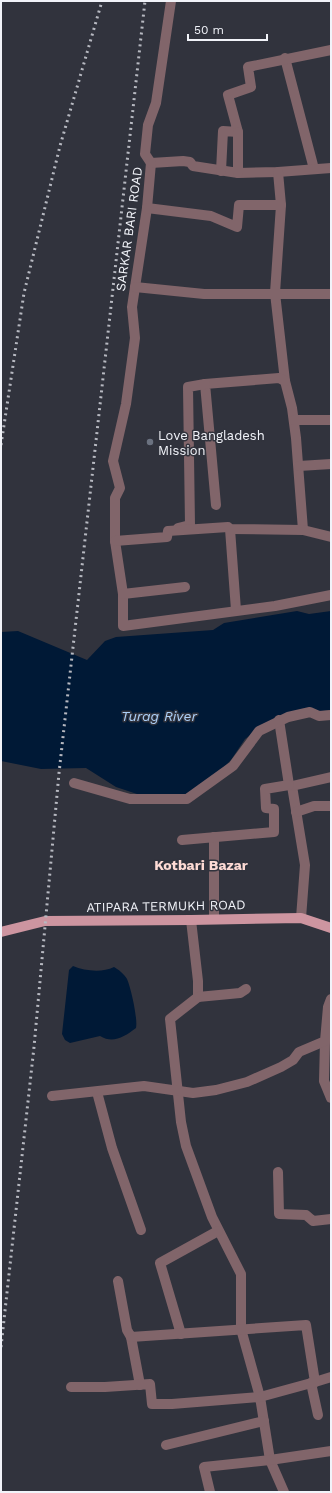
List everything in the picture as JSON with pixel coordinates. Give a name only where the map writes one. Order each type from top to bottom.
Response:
[{"type":"main road","name":"ATIPARA TERMUKH ROAD","points":[[1,932],[45,921],[301,918],[331,928]]},
{"type":"street","points":[[151,163],[145,154],[148,125],[156,103],[171,1]]},
{"type":"street","points":[[238,173],[238,132],[228,95],[251,87],[248,67],[285,58],[331,50]]},
{"type":"street","points":[[285,58],[314,169]]},
{"type":"street","points":[[221,171],[223,131],[238,132]]},
{"type":"street","name":"SARKAR BARI ROAD","points":[[236,610],[123,626],[123,594],[115,541],[115,498],[120,488],[113,461],[126,404],[135,338],[132,307],[147,208],[151,163],[183,161],[190,162],[193,166],[238,173],[331,168]]},
{"type":"street","points":[[278,172],[281,205],[275,293],[285,381],[294,420],[299,466],[303,530]]},
{"type":"street","points":[[147,208],[211,216],[237,227],[239,205],[281,205]]},
{"type":"street","points":[[135,288],[204,294],[331,294]]},
{"type":"street","points":[[168,531],[190,525],[188,387],[205,384],[279,378],[285,381]]},
{"type":"street","points":[[205,384],[216,505]]},
{"type":"street","points":[[294,420],[331,420]]},
{"type":"street","points":[[299,466],[331,464]]},
{"type":"street","points":[[168,531],[228,527],[230,529],[303,530],[331,537]]},
{"type":"street","points":[[230,529],[236,610],[275,606],[331,595]]},
{"type":"street","points":[[115,541],[167,537],[168,531]]},
{"type":"street","points":[[123,594],[185,587]]},
{"type":"street","points":[[74,783],[130,799],[187,799],[233,766],[259,731],[279,720],[310,712],[319,716],[331,715]]},
{"type":"street","points":[[279,720],[305,865],[301,918]]},
{"type":"street","points":[[182,840],[274,832],[274,809],[266,808],[265,790],[331,777]]},
{"type":"street","points":[[296,812],[314,806],[331,806]]},
{"type":"street","points":[[214,837],[214,919]]},
{"type":"street","points":[[191,920],[198,981],[198,997]]},
{"type":"street","points":[[246,989],[240,992],[198,997],[170,1019],[180,1122],[186,1146],[212,1217],[241,1274],[241,1329],[260,1397],[270,1460],[284,1492]]},
{"type":"street","points":[[331,999],[328,1007],[325,1041],[324,1081],[331,1098]]},
{"type":"street","points":[[52,1096],[144,1086],[193,1093],[216,1090],[247,1082],[281,1067],[293,1060],[299,1052],[325,1041]]},
{"type":"street","points":[[97,1092],[112,1148],[141,1230]]},
{"type":"street","points":[[278,1172],[279,1214],[306,1215],[313,1221],[331,1219]]},
{"type":"street","points":[[181,1334],[160,1263],[218,1231]]},
{"type":"street","points":[[118,1281],[127,1330],[132,1337],[140,1385]]},
{"type":"street","points":[[132,1337],[306,1325],[318,1415]]},
{"type":"street","points":[[71,1387],[105,1387],[150,1384],[152,1404],[172,1404],[260,1397],[331,1377]]},
{"type":"street","points":[[166,1445],[264,1421]]},
{"type":"street","points":[[210,1492],[204,1467],[270,1460],[331,1451]]},
{"type":"water","name":"Turag River","points":[[297,611],[309,614],[331,611],[331,710],[295,714],[265,724],[245,739],[231,760],[196,795],[167,804],[116,787],[86,768],[41,769],[1,761],[1,632],[18,631],[87,660],[105,641],[116,637],[213,630],[224,623]]},
{"type":"water","points":[[73,966],[94,971],[114,967],[123,974],[129,983],[135,1011],[136,1028],[123,1037],[114,1039],[100,1036],[70,1043],[65,1040],[62,1034],[69,970]]},
{"type":"railway","points":[[1,445],[24,293],[60,146],[102,1]]},
{"type":"railway","points":[[1,1347],[34,1047],[59,773],[145,1]]},
{"type":"place","name":"Love Bangladesh Mission","points":[[150,442]]},
{"type":"district","name":"Kotbari Bazar","points":[[201,865]]}]
